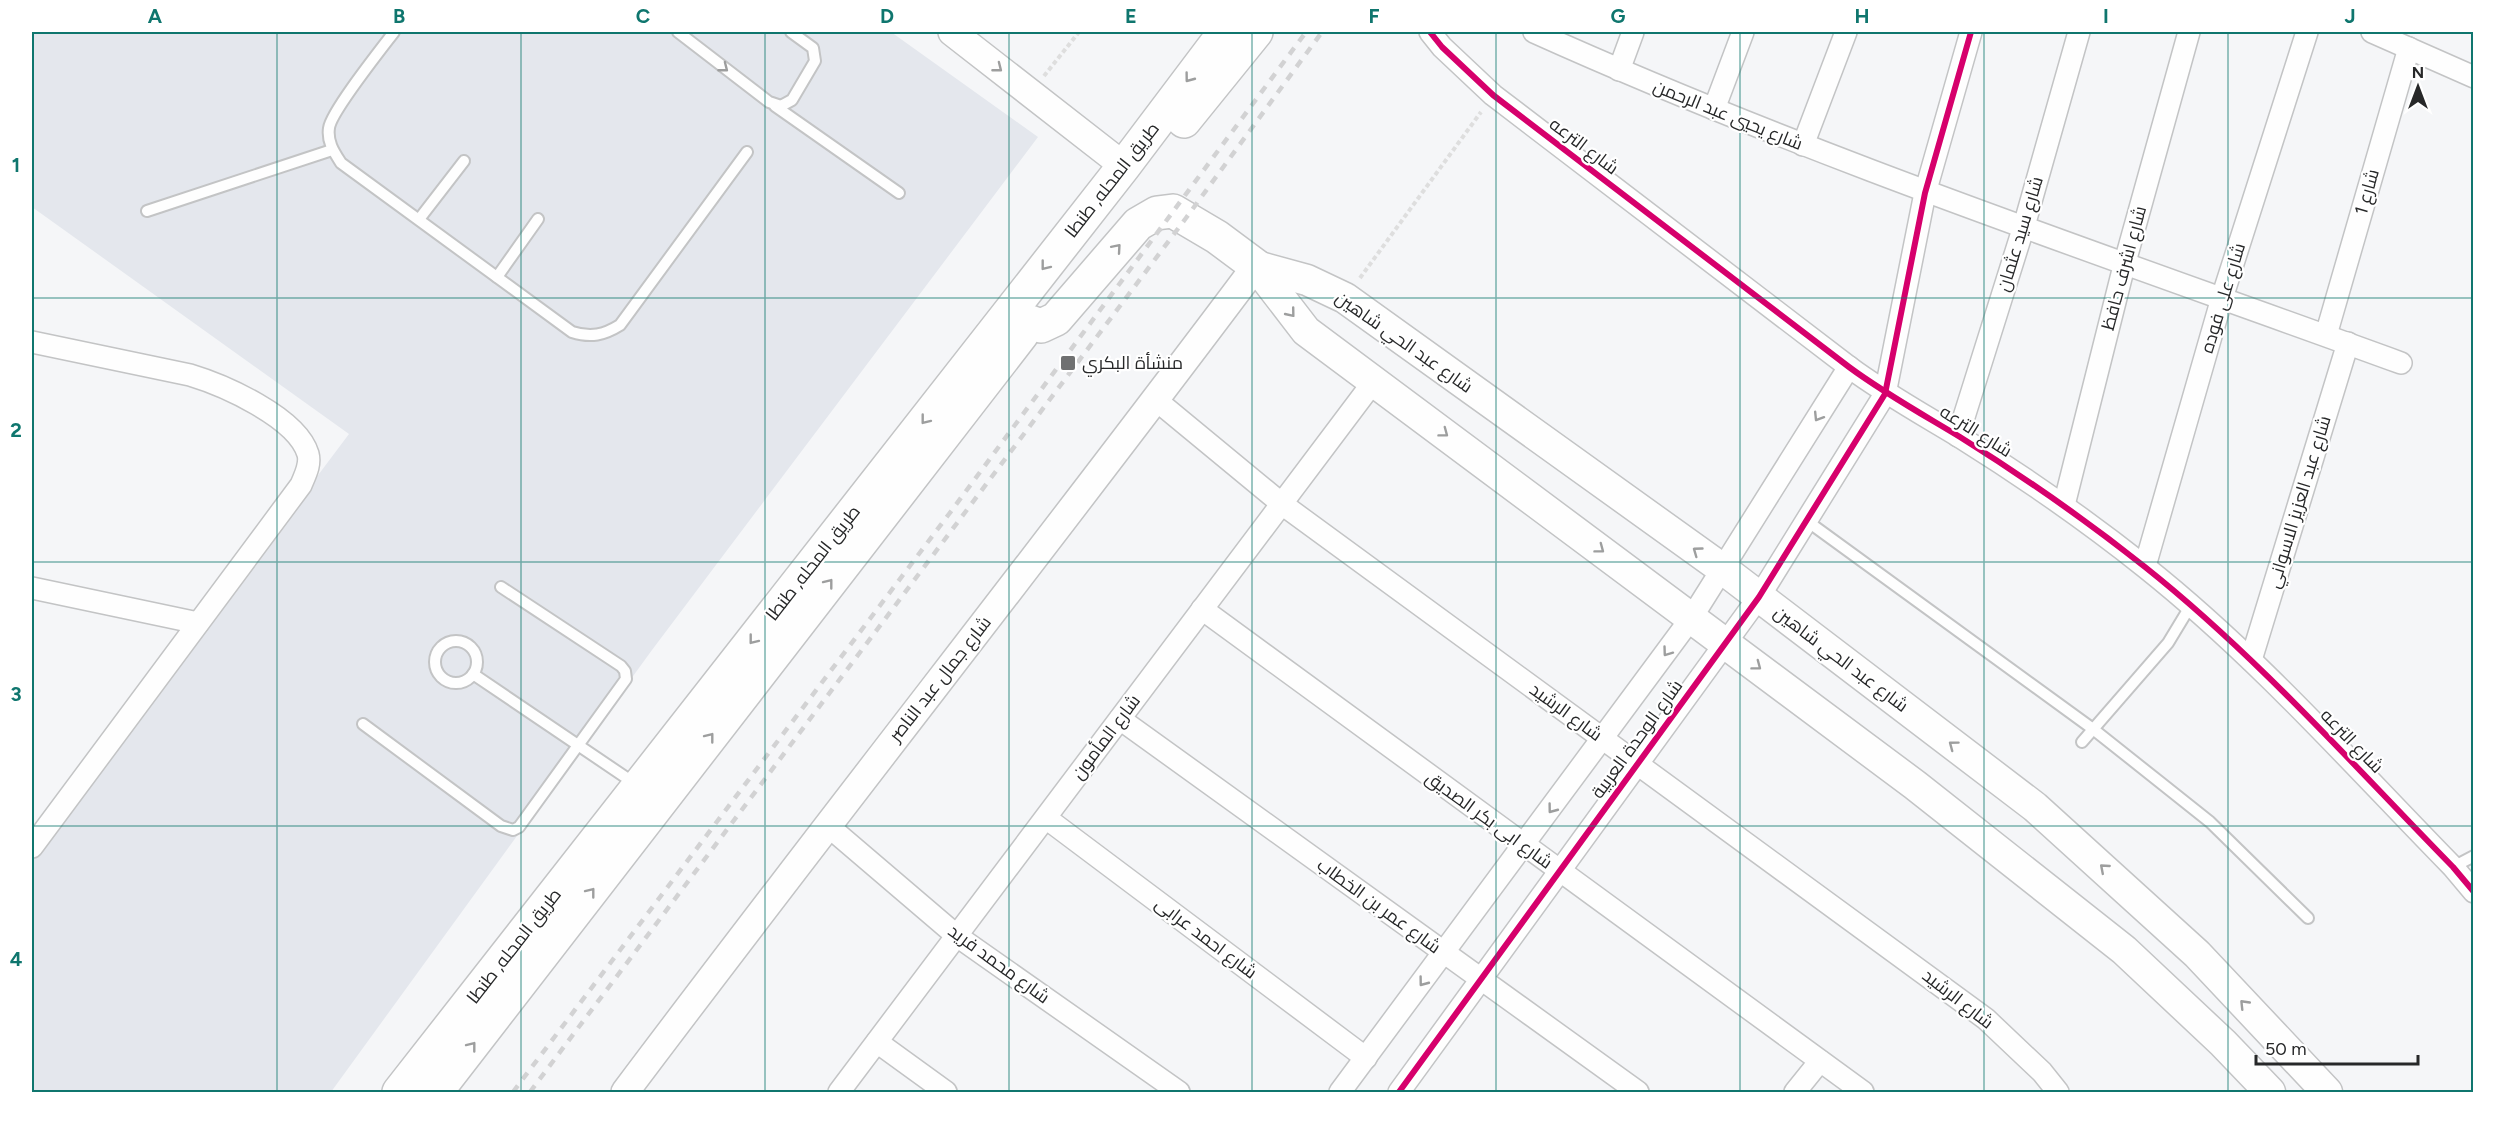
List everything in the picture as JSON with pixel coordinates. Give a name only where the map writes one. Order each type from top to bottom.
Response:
[{"type":"main road","name":"طريق المحله, طنطا","points":[[399,1092],[1124,166],[1225,32]]},
{"type":"main road","name":"طريق المحله, طنطا","points":[[436,1092],[1030,322],[1139,177],[1256,32]]},
{"type":"main road","points":[[1030,322],[1041,326],[1056,319],[1138,224],[1157,213],[1173,210],[1217,237],[1256,266],[1306,331],[1915,785],[2124,950],[2223,1043],[2270,1092]]},
{"type":"main road","name":"شارع عبد الحي شاهين","points":[[1256,266],[1307,280],[1345,298],[1724,570],[2043,814],[2197,954],[2318,1089]]},
{"type":"street","points":[[952,32],[1124,166]]},
{"type":"street","name":"شارع الترعه","points":[[1430,32],[1493,96],[1849,367],[1885,393],[1958,436],[2064,505],[2145,566],[2251,660],[2453,867],[2474,892]]},
{"type":"street","name":"شارع يحيي عبد الرحمن","points":[[1534,32],[1619,70],[1803,146],[1925,193],[2125,262],[2401,363]]},
{"type":"street","points":[[1619,70],[1633,32]]},
{"type":"street","points":[[1714,109],[1743,32]]},
{"type":"street","points":[[1803,146],[1846,32]]},
{"type":"street","points":[[1885,393],[1925,193],[1971,32]]},
{"type":"street","name":"شارع سيد عثمان","points":[[1958,436],[2024,226],[2079,32]]},
{"type":"street","name":"شارع اشرف حافظ","points":[[2064,505],[2125,262],[2189,32]]},
{"type":"street","name":"شارع على فوده","points":[[2145,566],[2222,298],[2307,32]]},
{"type":"street","points":[[2372,32],[2474,77]]},
{"type":"street","name":"شارع 1","points":[[2325,335],[2409,48]]},
{"type":"street","name":"شارع جمال عبد الناصر","points":[[625,1092],[827,825],[1156,400],[1256,266]]},
{"type":"street","points":[[32,342],[214,382],[235,392],[281,421],[300,438],[308,455],[308,471],[301,485],[32,847]]},
{"type":"street","name":"شارع عبد العزيز الاسواني","points":[[2251,660],[2348,343]]},
{"type":"street","name":"شارع الوحدة العربية","points":[[1340,1092],[1604,739],[1692,617],[1724,570],[1849,367]]},
{"type":"street","name":"شارع المأمون","points":[[839,1092],[1374,381]]},
{"type":"street","name":"شارع الوحدة العربية","points":[[1405,1090],[1481,980],[1760,597],[1885,393]]},
{"type":"street","name":"شارع الرشيد","points":[[1156,400],[1282,504],[1986,1019],[2042,1072],[2058,1092]]},
{"type":"street","points":[[32,588],[198,623]]},
{"type":"street","name":"شارع ابى بكر الصديق","points":[[1202,609],[1863,1092]]},
{"type":"street","name":"شارع عمر بن الخطاب","points":[[1120,719],[1638,1092]]},
{"type":"street","name":"شارع احمد عرابى","points":[[1046,818],[1366,1058]]},
{"type":"street","name":"شارع محمد فريد","points":[[827,825],[957,936],[1179,1092]]},
{"type":"street","points":[[877,1042],[946,1092]]},
{"type":"street","points":[[1795,1092],[1820,1061]]},
{"type":"lane","points":[[394,32],[331,118],[329,140],[332,150],[341,163],[420,218],[572,332],[585,336],[609,332],[620,325],[747,152]]},
{"type":"lane","points":[[678,32],[774,106],[899,193]]},
{"type":"lane","points":[[774,106],[787,104],[792,100],[815,61],[813,48],[791,32]]},
{"type":"lane","points":[[147,211],[332,150]]},
{"type":"lane","points":[[420,218],[464,161]]},
{"type":"lane","points":[[497,277],[538,219]]},
{"type":"lane","points":[[1807,521],[2093,729],[2210,822],[2308,918]]},
{"type":"lane","points":[[363,724],[507,830],[513,830],[524,822],[622,685],[626,679],[626,671],[501,587]]},
{"type":"lane","points":[[2082,742],[2168,643],[2191,605]]},
{"type":"lane","points":[[452,640],[468,644],[477,658],[473,674],[459,682],[443,679],[435,665],[438,649],[452,640]]},
{"type":"lane","points":[[473,674],[639,787]]},
{"type":"lane","points":[[2453,867],[2474,856]]},
{"type":"path","points":[[1030,93],[1079,32]]},
{"type":"path","points":[[1345,298],[1493,96]]},
{"type":"shaded area","points":[[32,32],[891,32],[1038,137],[652,650],[331,1092],[32,1092],[32,856],[349,434],[32,207]]},
{"type":"railway","points":[[513,1092],[949,514],[1306,32]]},
{"type":"railway","points":[[530,1092],[1186,218],[1322,32]]},
{"type":"cycle path","points":[[1430,32],[1442,47],[1493,95],[1849,367],[1889,395],[2031,483],[2145,567],[2186,601],[2265,674],[2453,867],[2474,892]]},
{"type":"cycle path","points":[[1399,1092],[1759,597],[1885,394],[1925,193],[1971,32]]},
{"type":"place","name":"منشأة البكري","points":[[1068,363]]}]
